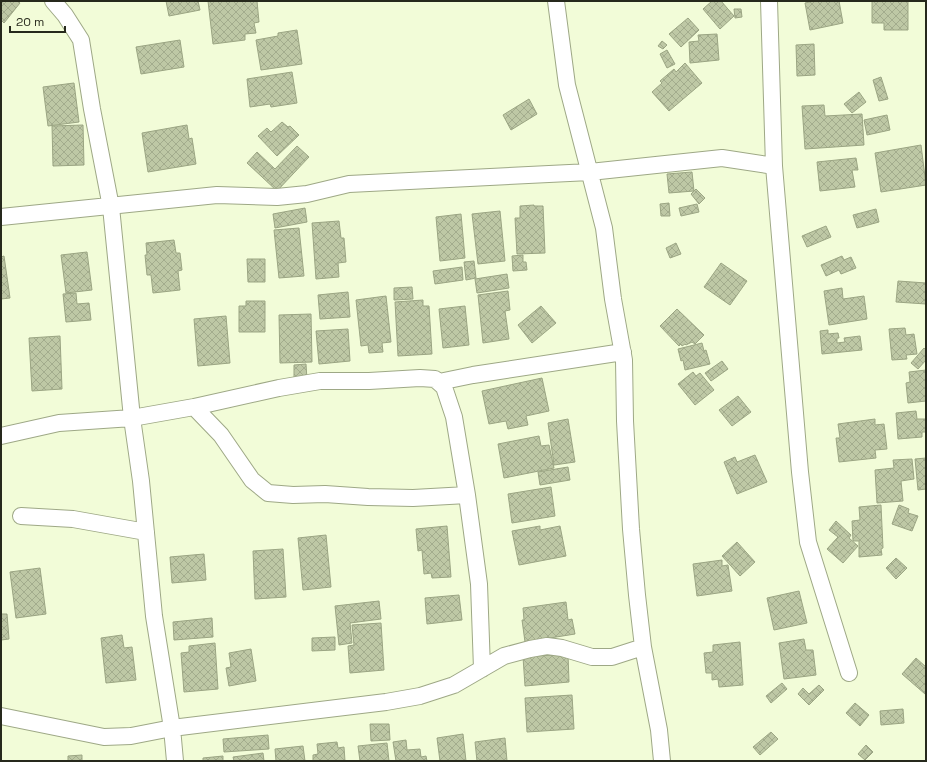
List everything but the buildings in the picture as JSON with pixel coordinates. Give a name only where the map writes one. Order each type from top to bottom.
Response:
[{"type":"street","points":[[53,1],[65,15],[81,40],[92,109],[111,207],[154,616],[172,728],[175,761]]},
{"type":"street","points":[[556,1],[567,85],[604,228],[613,299],[623,352],[631,529],[643,646],[659,730],[662,761]]},
{"type":"street","points":[[769,1],[774,166],[800,472],[808,542],[849,673]]},
{"type":"street","points":[[1,217],[217,196],[277,197],[308,194],[349,184],[590,172],[722,158],[774,166]]},
{"type":"street","points":[[439,382],[473,375],[623,352]]},
{"type":"street","points":[[1,436],[59,423],[132,418],[320,381],[369,381],[420,378],[435,379],[444,387],[454,417],[467,495],[479,584],[482,669]]},
{"type":"street","points":[[194,407],[221,435],[252,480],[268,493],[414,498],[467,495]]},
{"type":"street","points":[[21,516],[73,519],[146,532]]},
{"type":"street","points":[[1,716],[104,736],[131,736],[172,728],[386,702],[420,696],[454,685],[504,656],[546,646],[562,648],[592,657],[612,657],[643,646]]}]
